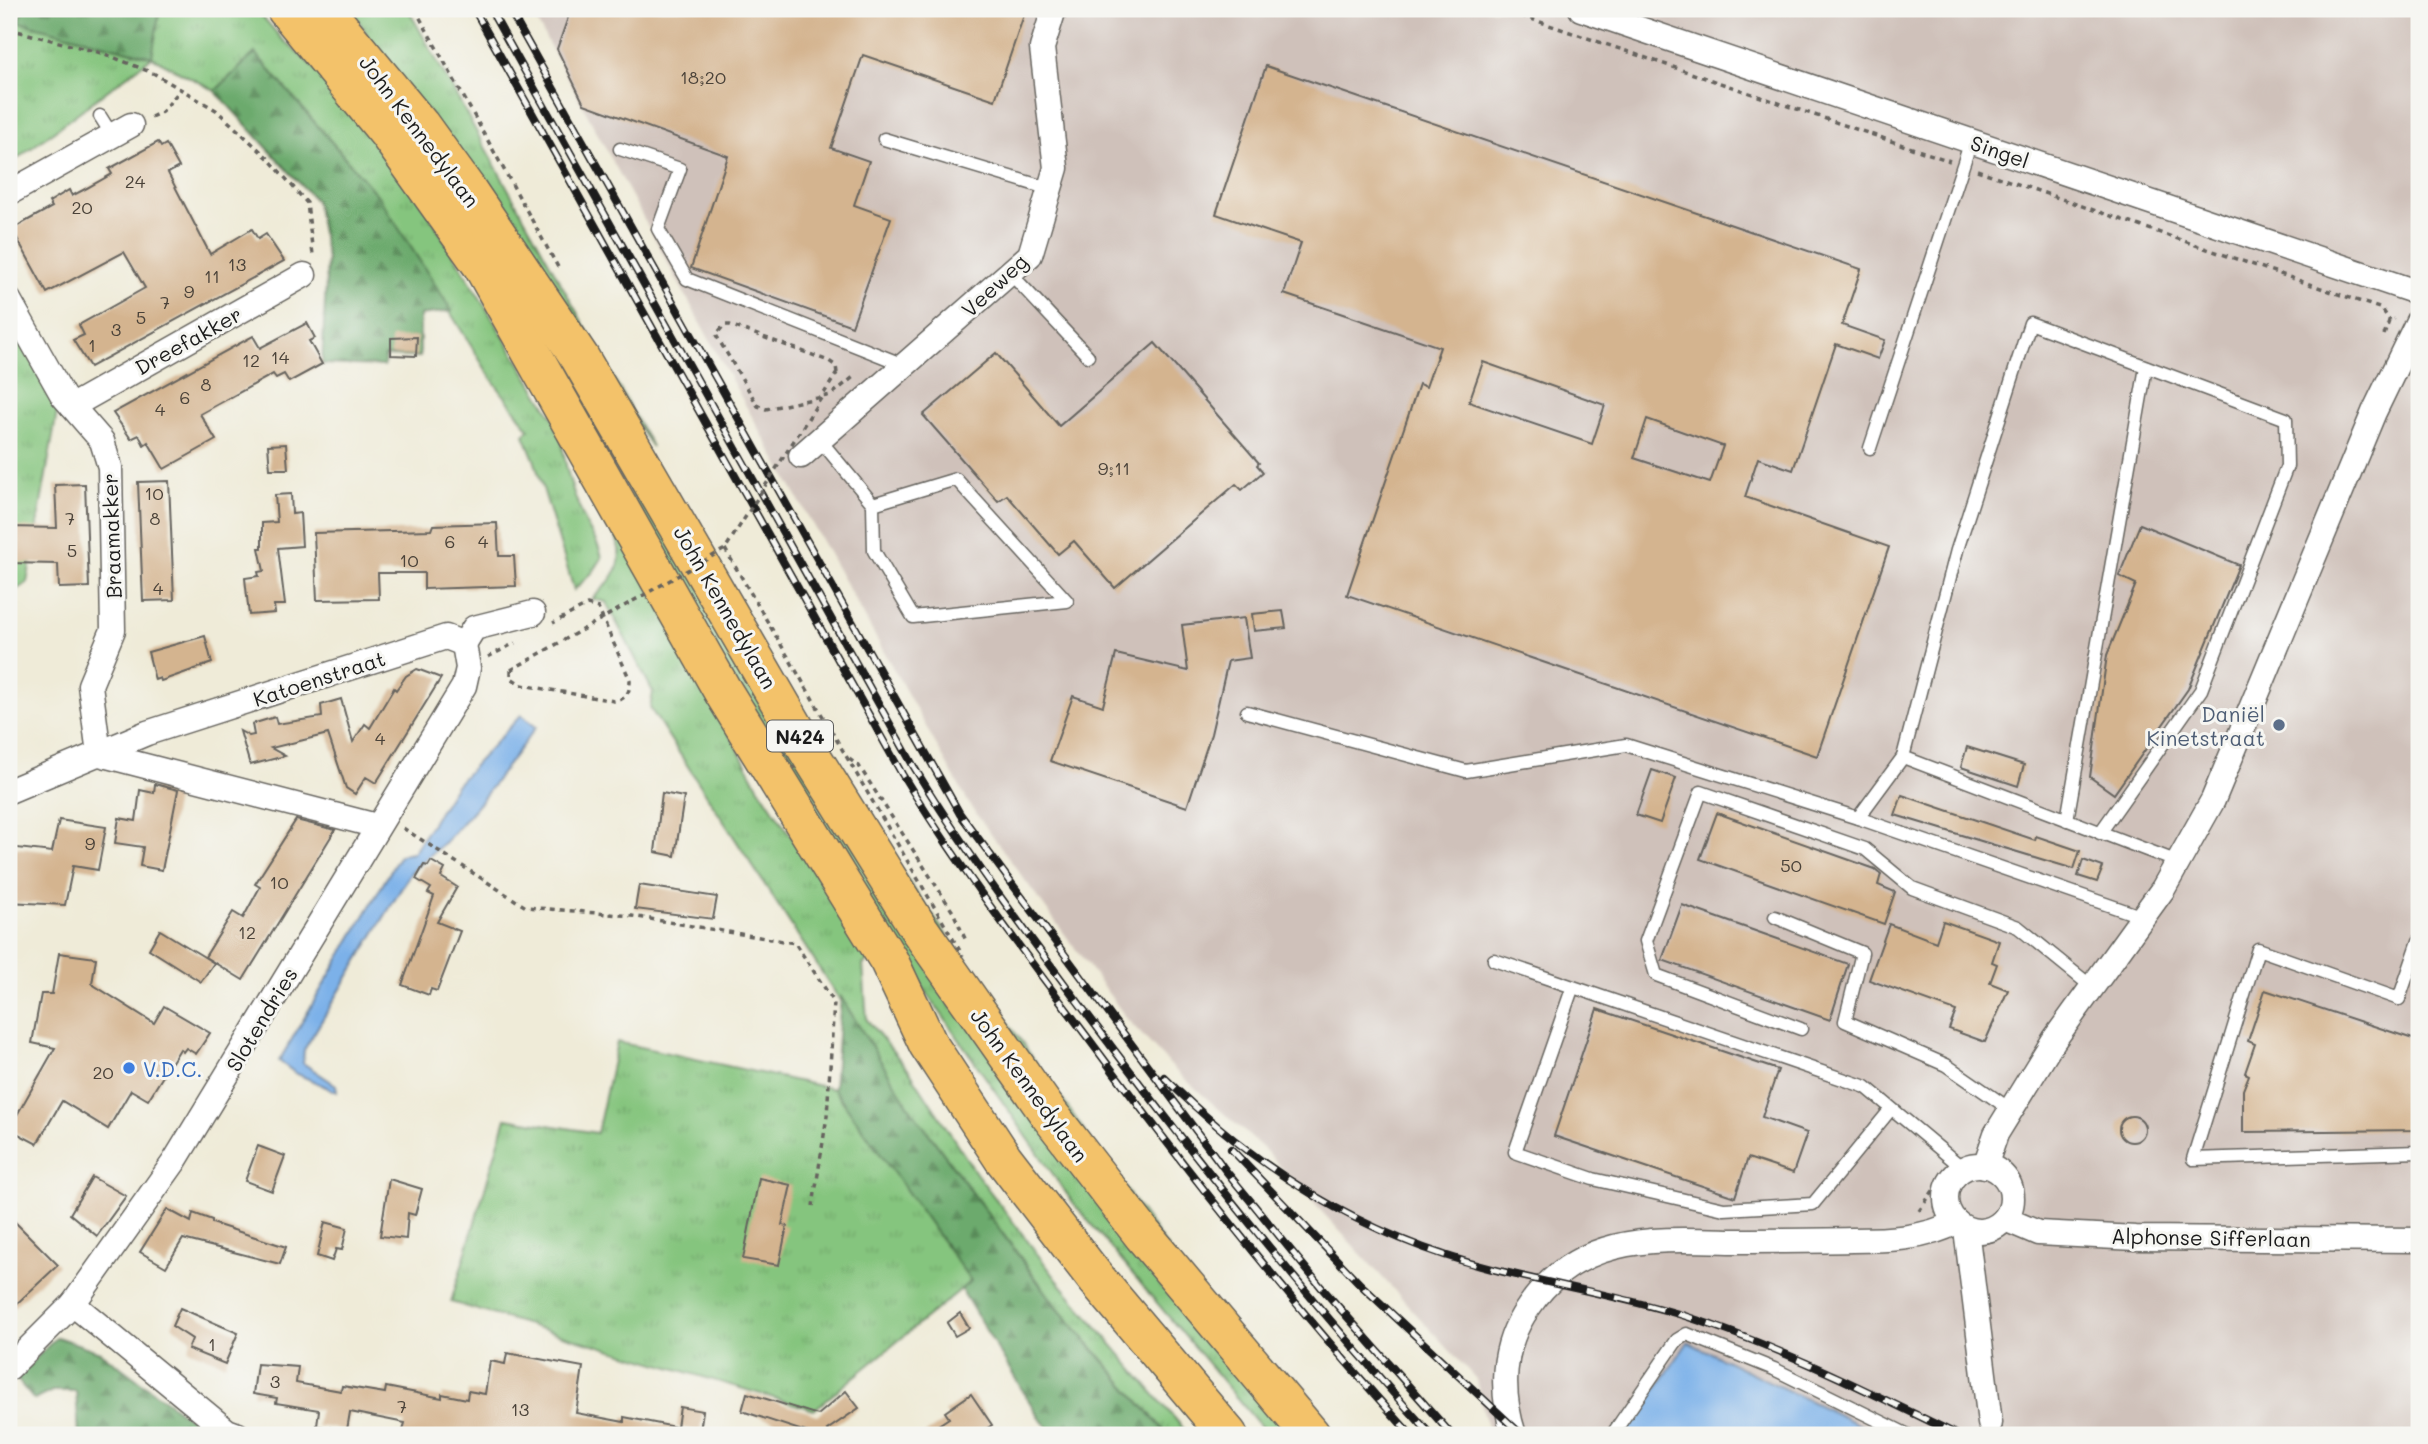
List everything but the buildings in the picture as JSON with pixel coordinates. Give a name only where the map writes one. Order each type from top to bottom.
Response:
[{"type":"highway","name":"John Kennedylaan","points":[[286,9],[388,133],[482,265],[722,690],[889,961],[928,1044],[1003,1158],[1094,1276],[1228,1435]]},
{"type":"highway","name":"John Kennedylaan","points":[[324,9],[459,179],[580,358],[804,744],[919,929],[1075,1147],[1151,1245],[1311,1435]]},
{"type":"street","name":"Veeweg","points":[[801,456],[1030,255],[1056,168],[1042,48],[1054,9]]},
{"type":"street","name":"Singel","points":[[1581,9],[2419,293]]},
{"type":"street","points":[[9,193],[114,125]]},
{"type":"street","name":"Dreefakker","points":[[72,405],[304,275]]},
{"type":"street","name":"Braamakker","points":[[9,300],[63,396],[102,441],[110,467],[113,630],[90,685],[99,754]]},
{"type":"street","points":[[1992,1429],[1961,1225],[1947,1205],[1958,1172],[1996,1134],[2092,987],[2143,917],[2213,800],[2374,412],[2409,317]]},
{"type":"street","points":[[466,656],[474,628],[542,618]]},
{"type":"street","name":"Katoenstraat","points":[[9,791],[147,733],[446,637],[466,656]]},
{"type":"street","name":"Slotendries","points":[[9,1367],[73,1304],[174,1163],[464,686],[466,656]]},
{"type":"street","points":[[99,754],[377,826]]},
{"type":"street","points":[[1514,1435],[1504,1385],[1514,1333],[1523,1314],[1547,1283],[1584,1257],[1645,1241],[1889,1240],[1961,1225],[1987,1230],[2005,1219],[2010,1209],[2010,1187],[2005,1177],[1958,1172]]},
{"type":"street","name":"Alphonse Sifferlaan","points":[[2005,1219],[2038,1233],[2136,1238],[2419,1240]]},
{"type":"street","points":[[73,1304],[227,1431],[238,1435]]},
{"type":"lane","points":[[884,139],[1050,189]]},
{"type":"lane","points":[[1870,448],[1971,141]]},
{"type":"lane","points":[[620,149],[680,169],[658,229],[687,279],[904,365]]},
{"type":"lane","points":[[1010,272],[1088,356]]},
{"type":"lane","points":[[1858,818],[1903,758],[1957,550],[2030,323],[2286,419],[2287,466],[2201,690],[2101,833]]},
{"type":"lane","points":[[2067,820],[2146,367]]},
{"type":"lane","points":[[820,440],[873,503],[874,551],[913,617],[1067,601],[957,479],[873,503]]},
{"type":"lane","points":[[1247,712],[1466,771],[1626,745],[1858,818],[2143,917]]},
{"type":"lane","points":[[1903,758],[2178,862]]},
{"type":"lane","points":[[1801,1029],[1656,975],[1646,942],[1701,792],[1865,849],[1912,888],[2018,927],[2092,987]]},
{"type":"lane","points":[[1775,917],[1862,953],[1845,1021],[1946,1065],[2011,1110]]},
{"type":"lane","points":[[2419,941],[2399,999],[2258,949],[2193,1159],[2419,1152]]},
{"type":"lane","points":[[1494,960],[1572,989],[1866,1087],[1958,1172]]},
{"type":"lane","points":[[1572,989],[1515,1152],[1593,1179],[1724,1209],[1813,1204],[1891,1109]]},
{"type":"lane","points":[[1612,1435],[1677,1340],[1687,1334],[1774,1369],[1908,1435]]},
{"type":"path","points":[[415,9],[563,277]]},
{"type":"path","points":[[9,29],[105,54],[153,73],[216,110],[268,158],[307,203],[315,251],[304,275]]},
{"type":"path","points":[[114,125],[162,113],[180,90]]},
{"type":"path","points":[[2380,344],[2389,321],[2409,317]]},
{"type":"path","points":[[542,618],[587,605],[598,608],[603,618],[608,627],[630,680],[630,690],[621,700],[514,682],[510,670],[521,661],[533,655],[593,622],[605,615],[617,608],[725,549],[819,404],[826,393],[833,382],[837,373],[836,366],[817,356],[730,325],[719,330],[716,335],[758,407],[765,410],[774,409],[820,397],[831,394],[859,372]]},
{"type":"path","points":[[725,549],[963,956]]},
{"type":"path","points":[[466,656],[516,643]]},
{"type":"path","points":[[419,841],[526,906],[632,916],[795,943],[834,1002],[828,1116],[813,1206]]},
{"type":"path","points":[[1910,1215],[1922,1210],[1958,1172]]},
{"type":"shaded area","points":[[530,9],[2419,9],[2419,1435],[1880,1435],[1688,1342],[1624,1435],[1489,1435],[1476,1379],[1265,1150],[1177,1072],[1128,1020],[971,807],[732,381]]},
{"type":"green space","points":[[23,9],[160,9],[152,57],[19,22]]},
{"type":"green space","points":[[160,9],[256,9],[281,38],[318,71],[416,193],[561,431],[566,466],[573,489],[602,558],[593,572],[574,590],[534,459],[524,435],[529,429],[491,378],[378,196],[255,53],[215,91],[152,57],[9,165],[9,19],[151,57]]},
{"type":"green space","points":[[352,9],[408,9],[652,447],[373,45]]},
{"type":"green space","points":[[255,53],[378,196],[452,311],[420,315],[420,357],[385,356],[384,366],[322,364],[327,259],[316,201],[215,91]]},
{"type":"green space","points":[[478,219],[700,586],[1299,1435],[1268,1435],[1073,1203],[906,963],[777,758]]},
{"type":"green space","points":[[9,311],[58,407],[27,583],[9,594]]},
{"type":"green space","points":[[607,511],[758,786],[871,958],[863,965],[867,1020],[911,1073],[976,1173],[1058,1281],[1189,1435],[1168,1435],[1055,1304],[910,1108],[650,708],[653,692],[606,602],[592,599],[612,577],[619,559],[617,539]]},
{"type":"green space","points":[[841,997],[910,1108],[1054,1304],[1168,1435],[1055,1435],[1040,1419],[961,1289],[971,1281],[834,1089]]},
{"type":"green space","points":[[617,1042],[834,1089],[971,1281],[814,1410],[451,1302],[506,1118],[597,1133]]},
{"type":"green space","points":[[57,1337],[100,1352],[212,1435],[79,1435],[76,1391],[52,1391],[34,1400],[16,1378]]},
{"type":"water","points":[[521,715],[536,727],[480,802],[447,840],[412,871],[304,1050],[303,1063],[336,1085],[337,1092],[295,1073],[279,1061],[400,855],[413,853],[456,785]]},
{"type":"water","points":[[1688,1342],[1880,1435],[1624,1435]]},
{"type":"railway","points":[[474,9],[924,809],[1017,943],[1168,1143],[1286,1292],[1411,1435]]},
{"type":"railway","points":[[490,9],[914,767],[955,832],[1067,987],[1213,1178],[1298,1283],[1431,1435]]},
{"type":"railway","points":[[509,9],[960,814],[1226,1171],[1321,1287],[1452,1435]]},
{"type":"railway","points":[[1164,1077],[1237,1142],[1315,1196],[1356,1219],[1445,1255],[1492,1269],[1635,1302],[1718,1327],[1822,1370],[1958,1435]]},
{"type":"railway","points":[[1231,1149],[1361,1285],[1522,1435]]},
{"type":"place","name":"Daniël Kinetstraat","points":[[2279,725]]},
{"type":"place","name":"V.D.C.","points":[[129,1068]]}]
